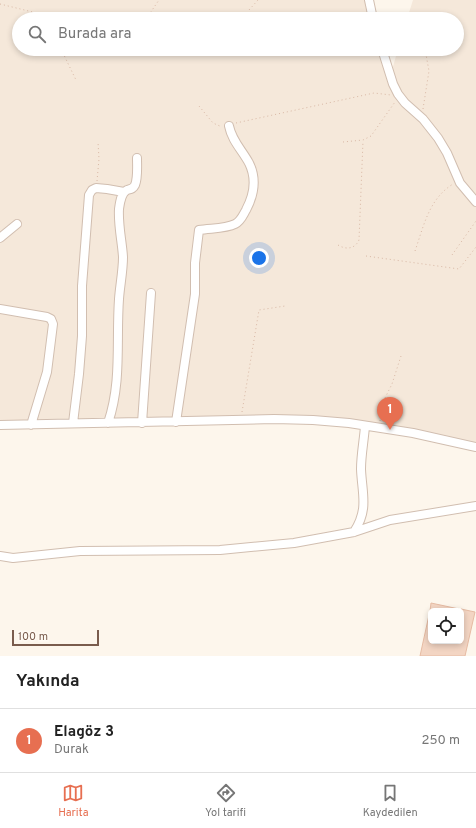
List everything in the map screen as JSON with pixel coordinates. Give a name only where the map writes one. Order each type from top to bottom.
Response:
[{"type":"street","points":[[369,0],[372,12]]},
{"type":"street","points":[[384,56],[393,84],[399,96],[420,116],[442,145],[459,180],[476,202]]},
{"type":"street","points":[[176,422],[195,294],[195,263],[198,230],[230,226],[237,223],[242,217],[253,194],[254,182],[252,171],[246,157],[233,139],[229,126]]},
{"type":"street","points":[[73,423],[82,336],[82,286],[89,195],[92,190],[96,188],[124,192],[133,188],[135,183],[137,158]]},
{"type":"street","points":[[108,423],[113,408],[118,366],[119,300],[123,270],[123,256],[119,232],[119,210],[124,192]]},
{"type":"street","points":[[0,238],[17,224]]},
{"type":"street","points":[[142,422],[151,293]]},
{"type":"street","points":[[0,309],[47,317],[54,324],[47,372],[31,424]]},
{"type":"street","points":[[0,425],[313,420],[365,426],[428,436],[476,447]]},
{"type":"street","points":[[354,532],[360,520],[364,506],[361,468],[365,426]]},
{"type":"street","points":[[0,556],[13,558],[80,551],[220,550],[294,543],[354,532],[390,520],[476,506]]},
{"type":"path","points":[[151,12],[159,0]]},
{"type":"path","points":[[249,10],[258,0]]},
{"type":"path","points":[[0,4],[32,12]]},
{"type":"path","points":[[63,56],[76,80]]},
{"type":"path","points":[[420,116],[424,108],[429,78],[426,56]]},
{"type":"path","points":[[199,106],[215,125],[223,127],[246,120],[374,93],[399,96],[368,138],[343,142]]},
{"type":"path","points":[[338,245],[345,248],[351,248],[356,245],[359,240],[363,140]]},
{"type":"path","points":[[96,188],[99,159],[98,142]]},
{"type":"path","points":[[415,251],[432,205],[444,190],[459,180]]},
{"type":"path","points":[[452,255],[476,220]]},
{"type":"path","points":[[366,256],[459,269],[476,247]]},
{"type":"path","points":[[241,420],[259,310],[285,306]]},
{"type":"path","points":[[379,428],[382,406],[402,356]]},
{"type":"shaded area","points":[[0,0],[372,0],[375,12],[12,12],[12,56],[387,56],[392,70],[396,56],[464,56],[464,12],[409,12],[413,0],[476,0],[476,443],[430,433],[316,417],[291,415],[34,421],[0,420]]},
{"type":"building","points":[[431,603],[454,608],[430,608]]},
{"type":"building","points":[[464,610],[475,612],[465,656],[420,656],[428,620],[428,644],[464,644]]},
{"type":"place","name":"Elagöz 3","points":[[390,430]]}]
